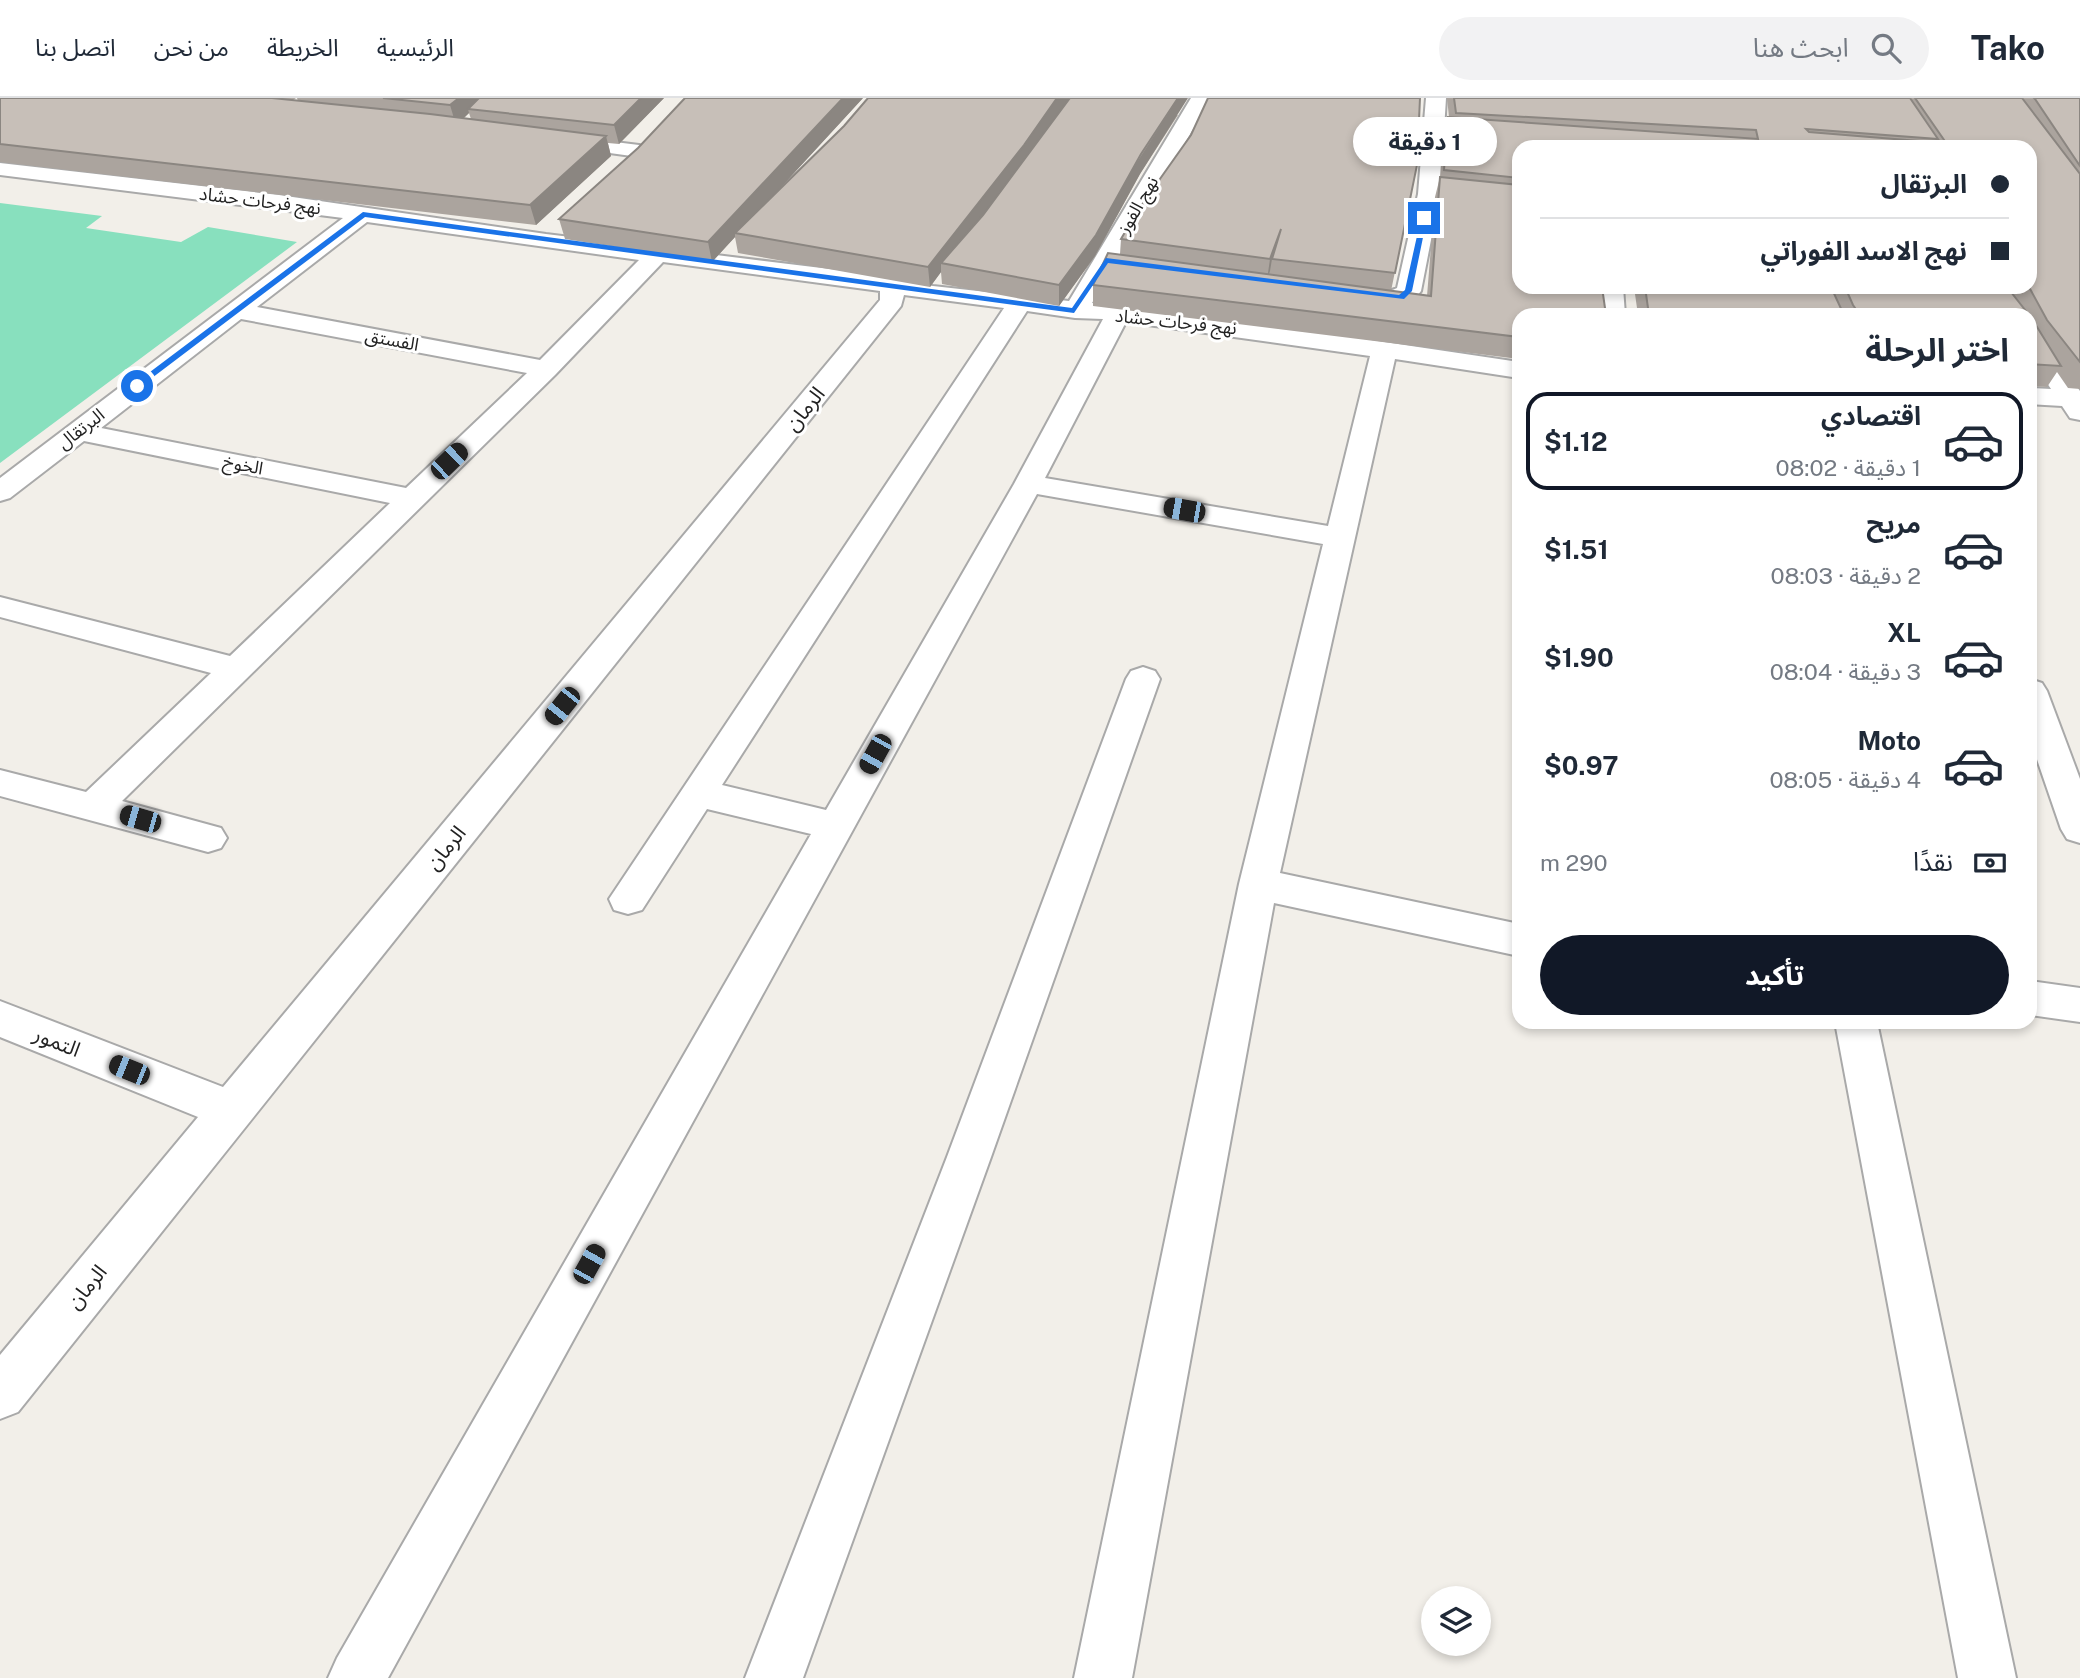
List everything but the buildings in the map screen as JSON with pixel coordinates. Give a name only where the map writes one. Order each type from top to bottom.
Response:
[{"type":"street","name":"نهج الفوز","points":[[1074,311],[1201,98]]},
{"type":"street","points":[[1339,292],[1394,299],[1401,298],[1409,291],[1429,194],[1436,98]]},
{"type":"street","points":[[1433,133],[1459,135]]},
{"type":"street","points":[[543,139],[647,144],[620,169]]},
{"type":"street","name":"نهج فرحات حشاد","points":[[0,169],[363,214],[720,264],[783,270],[892,294],[933,293],[1117,316],[1195,322],[1512,369]]},
{"type":"street","points":[[1429,194],[1455,196]]},
{"type":"street","name":"البرتقال","points":[[0,492],[363,214]]},
{"type":"street","points":[[547,241],[565,223]]},
{"type":"street","points":[[720,264],[738,244]]},
{"type":"street","points":[[95,806],[546,369],[657,255]]},
{"type":"street","points":[[1106,261],[1133,264]]},
{"type":"street","points":[[933,293],[949,271]]},
{"type":"street","name":"الرمان","points":[[0,1394],[892,294]]},
{"type":"street","points":[[628,899],[1019,304]]},
{"type":"street","name":"الفستق","points":[[237,311],[546,369]]},
{"type":"street","points":[[356,1678],[1028,484],[1117,316]]},
{"type":"street","points":[[2037,349],[2077,403]]},
{"type":"street","points":[[1103,1678],[1258,884],[1384,350]]},
{"type":"street","points":[[2037,397],[2077,403]]},
{"type":"street","name":"الخوخ","points":[[77,431],[410,498]]},
{"type":"street","points":[[1028,484],[1339,537]]},
{"type":"street","points":[[0,607],[238,669]]},
{"type":"street","points":[[774,1678],[974,1144],[1143,679]]},
{"type":"street","points":[[2037,710],[2080,829]]},
{"type":"street","points":[[0,783],[208,838]]},
{"type":"street","points":[[698,793],[834,826]]},
{"type":"street","points":[[1258,884],[1512,938]]},
{"type":"street","points":[[2037,999],[2080,1005]]},
{"type":"street","name":"التمور","points":[[0,1019],[232,1110]]},
{"type":"street","points":[[1857,1029],[1987,1678]]},
{"type":"green space","points":[[0,203],[102,216],[86,228],[181,242],[208,227],[297,242],[0,463]]},
{"type":"route","points":[[137,386],[363,214],[1074,311],[1106,261],[1401,298],[1409,291],[1424,218]]}]
